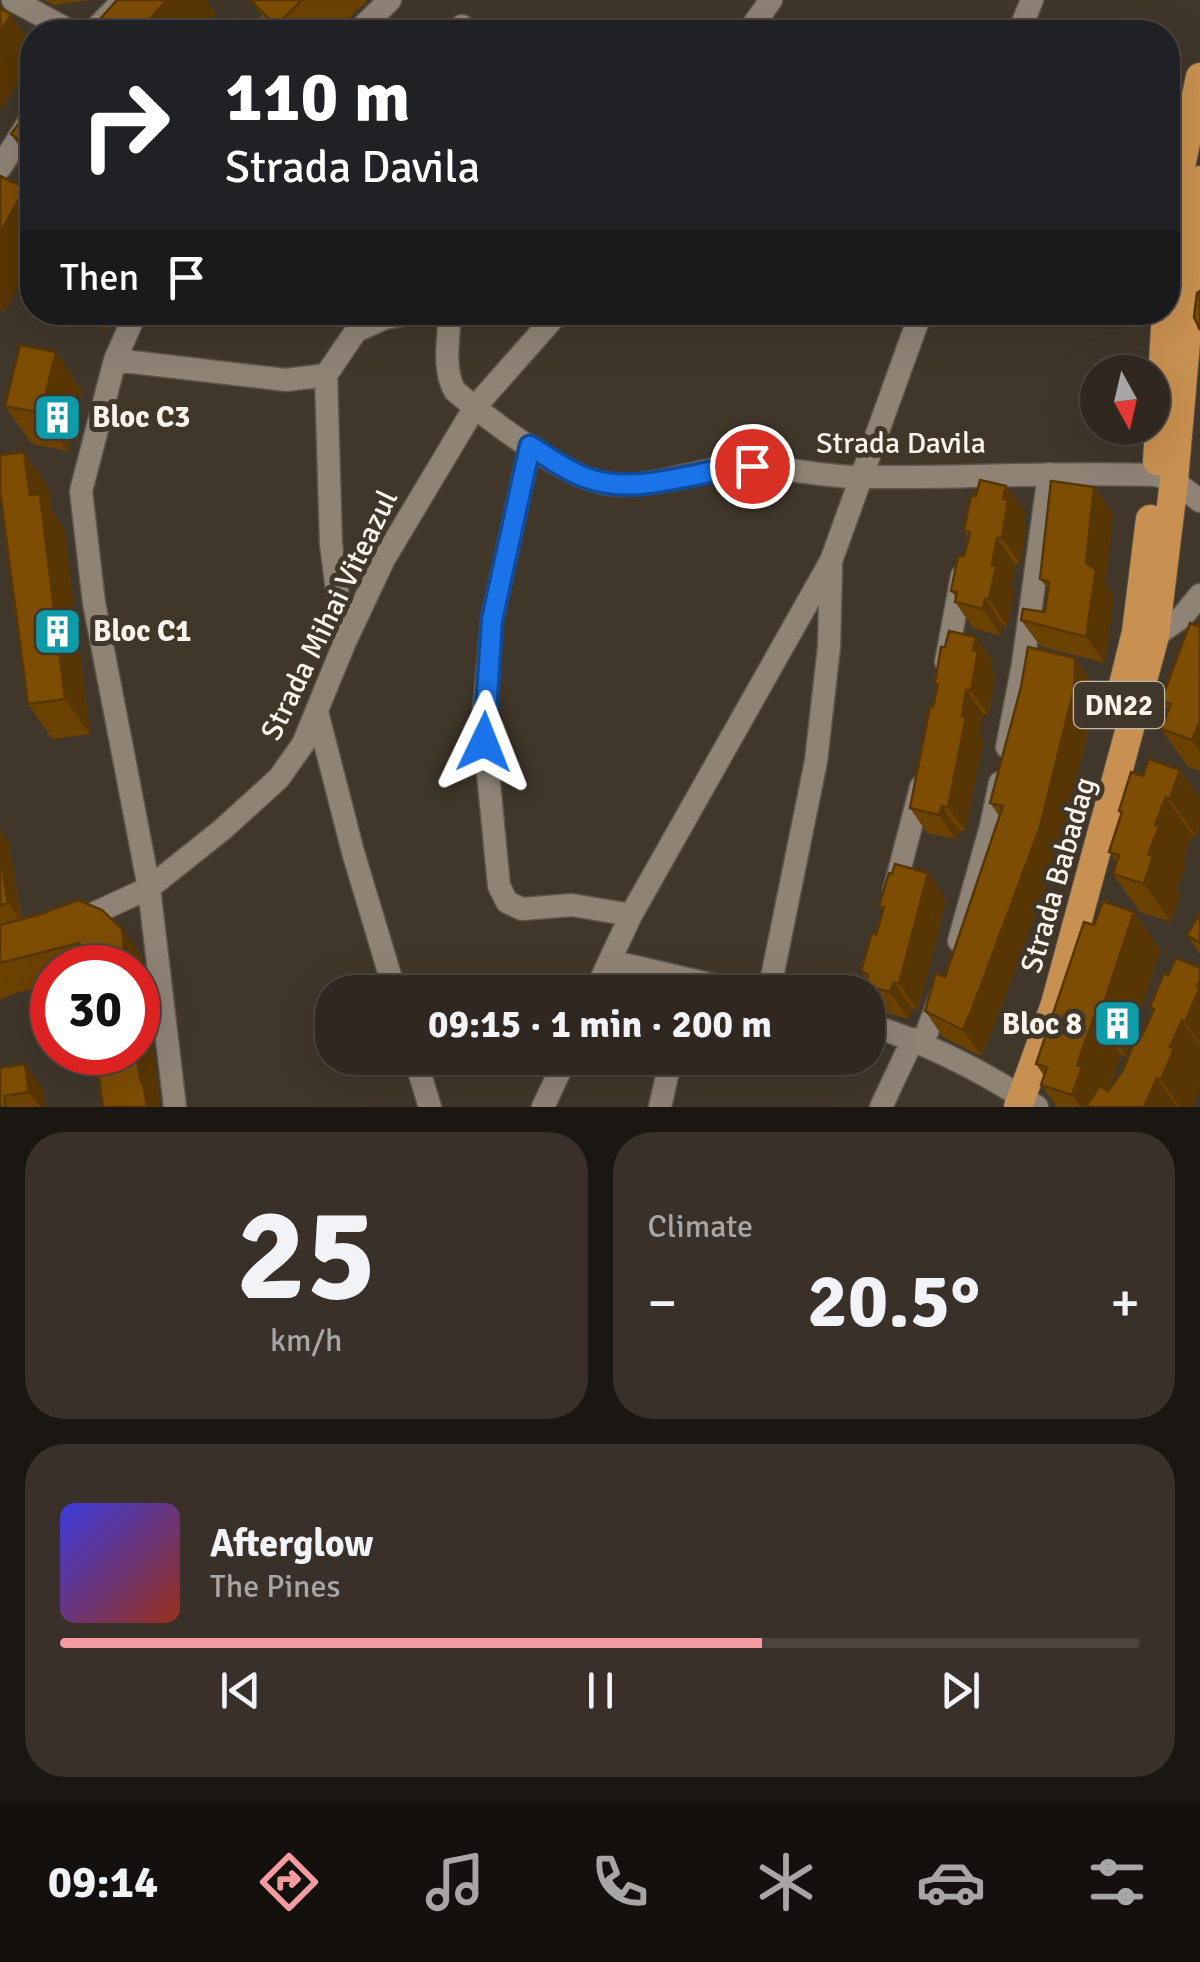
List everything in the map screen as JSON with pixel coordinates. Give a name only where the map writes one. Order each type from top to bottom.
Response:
[{"type":"main road","name":"Strada Babadag","points":[[1018,1101],[1055,1004],[1155,636],[1200,76]]},
{"type":"main road","name":"Strada Babadag","points":[[1180,243],[1194,183]]},
{"type":"main road","name":"Strada Babadag","points":[[1018,1101],[1040,999],[1136,632],[1165,478],[1166,325]]},
{"type":"street","points":[[13,0],[50,20]]},
{"type":"street","points":[[104,20],[124,0]]},
{"type":"street","points":[[276,20],[295,0]]},
{"type":"street","points":[[369,20],[390,0]]},
{"type":"street","points":[[0,168],[20,136]]},
{"type":"street","points":[[131,325],[116,360],[82,492],[94,603],[149,888],[176,1107]]},
{"type":"street","points":[[344,644],[331,544],[326,375],[356,332],[370,325]]},
{"type":"street","name":"Strada Davila","points":[[450,325],[449,382],[455,391],[530,446],[582,477],[623,485],[752,466],[980,483],[1049,474],[1165,478]]},
{"type":"street","name":"Strada Mihai Viteazul","points":[[55,930],[149,888],[279,778],[303,744],[384,559],[475,407],[548,325]]},
{"type":"street","points":[[603,975],[631,915],[832,561],[916,325]]},
{"type":"street","points":[[116,360],[286,380],[326,375]]},
{"type":"street","points":[[530,446],[492,620],[483,722],[499,886],[506,902],[522,909],[572,905],[631,915]]},
{"type":"street","points":[[881,1107],[952,966],[992,826],[1023,664],[1049,474]]},
{"type":"street","points":[[1165,478],[1200,500]]},
{"type":"street","points":[[940,692],[968,547]]},
{"type":"street","points":[[772,975],[816,761],[829,648],[832,561]]},
{"type":"street","points":[[1155,636],[1182,616],[1200,595]]},
{"type":"street","points":[[317,712],[353,852],[391,975]]},
{"type":"street","points":[[887,916],[925,766]]},
{"type":"street","points":[[610,961],[653,975]]},
{"type":"street","points":[[885,1028],[920,1036],[1018,1101]]},
{"type":"street","points":[[420,1075],[430,1107]]},
{"type":"street","points":[[543,1107],[558,1075]]},
{"type":"street","points":[[660,1107],[667,1075]]},
{"type":"building","points":[[117,0],[167,0],[149,20],[99,20]]},
{"type":"building","points":[[302,0],[282,20],[270,20],[251,1]]},
{"type":"building","points":[[0,8],[11,15],[0,31]]},
{"type":"building","points":[[20,122],[20,141],[11,134]]},
{"type":"building","points":[[0,176],[20,186],[20,197],[0,233]]},
{"type":"building","points":[[1200,291],[1200,330],[1194,317]]},
{"type":"building","points":[[20,345],[56,352],[41,413],[5,406]]},
{"type":"building","points":[[24,452],[30,495],[40,494],[65,699],[28,704],[0,492],[0,455]]},
{"type":"building","points":[[980,480],[1006,486],[1003,499],[1008,500],[1002,538],[997,538],[989,599],[985,599],[983,609],[955,602],[957,592],[951,591],[958,556],[964,556],[970,532],[964,530],[971,496],[976,496]]},
{"type":"building","points":[[1051,481],[1094,487],[1086,563],[1096,570],[1086,637],[1021,620],[1023,609],[1045,612],[1049,582],[1040,579]]},
{"type":"building","points":[[1200,619],[1200,721],[1192,740],[1161,729],[1171,704],[1161,701],[1190,623],[1197,626]]},
{"type":"building","points":[[949,631],[976,637],[973,650],[978,651],[971,690],[966,690],[962,716],[966,717],[948,807],[942,806],[939,815],[910,808],[938,684],[935,683],[941,647],[945,647]]},
{"type":"building","points":[[1028,647],[1075,658],[1074,689],[1040,827],[963,1030],[925,1011],[936,973],[945,977],[1003,806],[990,803]]},
{"type":"building","points":[[1149,759],[1180,770],[1155,825],[1159,827],[1148,854],[1153,856],[1144,884],[1113,874],[1119,855],[1109,852],[1131,772],[1143,776]]},
{"type":"building","points":[[0,854],[8,903],[0,905]]},
{"type":"building","points":[[895,864],[928,873],[899,984],[894,982],[890,992],[885,991],[885,975],[861,971],[872,933],[876,935],[884,907],[879,906],[889,873],[892,874]]},
{"type":"building","points":[[78,900],[102,910],[122,929],[124,945],[30,945],[30,955],[0,963],[0,925]]},
{"type":"building","points":[[1103,901],[1134,912],[1099,1018],[1094,1017],[1077,1065],[1082,1067],[1072,1095],[1041,1085],[1047,1067],[1036,1064],[1084,922],[1094,925]]},
{"type":"building","points":[[1200,913],[1200,943],[1187,935]]},
{"type":"building","points":[[1176,958],[1200,968],[1200,987],[1170,1047],[1174,1049],[1161,1080],[1157,1078],[1144,1107],[1089,1107],[1100,1086],[1108,1091],[1122,1072],[1154,1009],[1150,1007],[1164,973],[1168,975]]},
{"type":"building","points":[[25,1064],[29,1092],[4,1096],[6,1107],[0,1107],[0,1068]]},
{"type":"building","points":[[98,1075],[139,1075],[147,1107],[103,1107]]},
{"type":"place","name":"Bloc C3","points":[[57,417]]},
{"type":"place","name":"Bloc C1","points":[[58,631]]},
{"type":"place","name":"Bloc 8","points":[[1117,1024]]},
{"type":"route","points":[[484,742],[492,620],[530,446],[582,477],[623,485],[752,466]]}]
